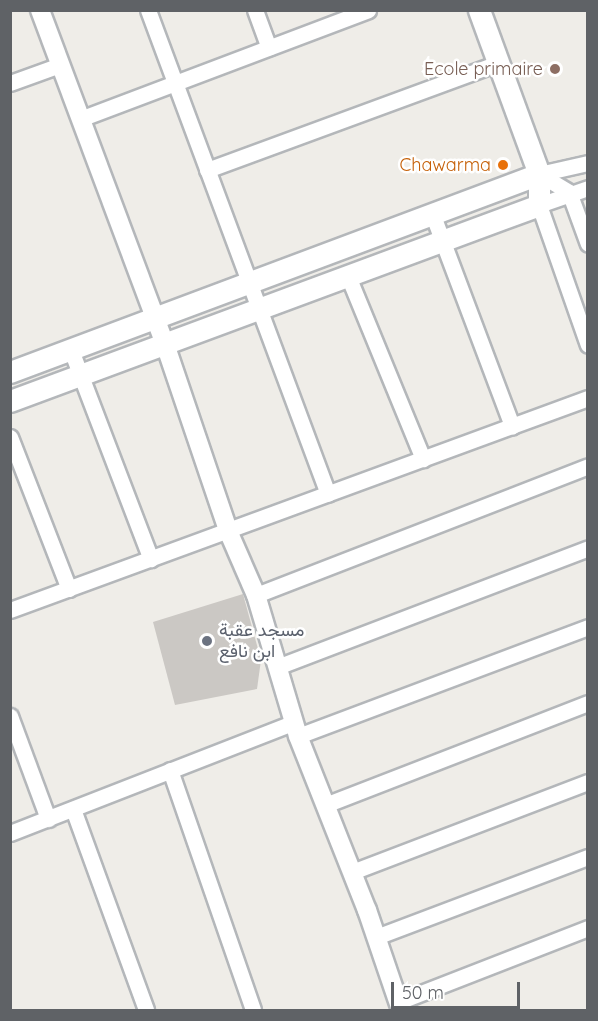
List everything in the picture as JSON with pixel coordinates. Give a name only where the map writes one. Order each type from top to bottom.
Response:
[{"type":"main road","points":[[10,401],[540,205],[540,174],[479,10]]},
{"type":"main road","points":[[10,372],[540,174]]},
{"type":"street","points":[[40,10],[153,319],[165,344],[229,533],[256,596],[296,729],[352,872],[400,1006],[588,928]]},
{"type":"street","points":[[148,10],[328,494]]},
{"type":"street","points":[[255,10],[269,48]]},
{"type":"street","points":[[80,119],[362,12]]},
{"type":"street","points":[[207,170],[498,63]]},
{"type":"street","points":[[10,83],[60,65]]},
{"type":"street","points":[[540,174],[588,163]]},
{"type":"street","points":[[540,174],[569,192],[588,244]]},
{"type":"street","points":[[588,188],[569,192],[540,205],[588,345]]},
{"type":"street","points":[[432,213],[512,426]]},
{"type":"street","points":[[348,276],[423,459]]},
{"type":"street","points":[[70,350],[151,559]]},
{"type":"street","points":[[10,610],[229,533],[588,398]]},
{"type":"street","points":[[10,437],[69,589]]},
{"type":"street","points":[[256,596],[588,466]]},
{"type":"street","points":[[277,667],[588,548]]},
{"type":"street","points":[[10,833],[170,770],[296,729],[588,627]]},
{"type":"street","points":[[326,805],[588,703]]},
{"type":"street","points":[[10,716],[48,819]]},
{"type":"street","points":[[170,770],[253,1011]]},
{"type":"street","points":[[352,872],[588,782]]},
{"type":"street","points":[[74,808],[146,1011]]},
{"type":"street","points":[[376,937],[588,857]]},
{"type":"building","name":"مسجد عقبة ابن نافع","points":[[243,594],[261,660],[257,689],[175,705],[153,622]]},
{"type":"place","name":"Ecole primaire","points":[[555,69]]},
{"type":"place","name":"Chawarma","points":[[503,165]]},
{"type":"place","name":"مسجد عقبة ابن نافع","points":[[207,641]]}]
